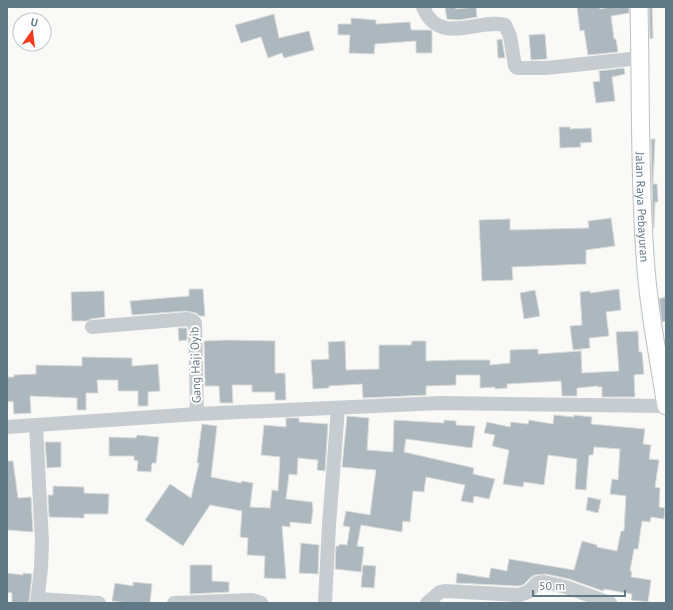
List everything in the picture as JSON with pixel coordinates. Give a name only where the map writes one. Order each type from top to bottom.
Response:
[{"type":"main road","name":"Jalan Raya Pebayuran","points":[[639,7],[641,179],[645,257],[654,334],[666,401]]},
{"type":"street","points":[[423,7],[429,18],[441,26],[453,29],[496,24],[505,25],[510,36],[515,66],[517,68],[546,68],[640,58]]},
{"type":"street","name":"Gang Haji Oyib","points":[[92,327],[187,319],[193,321],[195,323],[197,414]]},
{"type":"street","points":[[7,427],[197,414],[440,403],[666,401]]},
{"type":"street","points":[[325,603],[338,408]]},
{"type":"street","points":[[36,425],[42,542],[37,601],[99,603]]},
{"type":"street","points":[[427,603],[440,592],[445,591],[519,595],[528,592],[537,583],[544,582],[566,587],[610,603]]},
{"type":"street","points":[[174,603],[252,600],[261,603]]},
{"type":"building","points":[[455,7],[456,9],[476,7],[477,17],[459,20],[447,19],[445,8]]},
{"type":"building","points":[[577,7],[599,7],[600,9],[610,7],[629,7],[629,13],[611,16],[614,39],[616,39],[618,52],[588,55],[584,30],[580,31]]},
{"type":"building","points":[[649,7],[652,7],[653,38],[650,39]]},
{"type":"building","points":[[274,14],[279,38],[309,31],[314,50],[284,58],[282,53],[268,58],[261,37],[241,43],[235,25]]},
{"type":"building","points":[[351,18],[376,20],[376,24],[410,22],[411,30],[430,30],[432,31],[432,53],[416,53],[416,41],[375,44],[374,54],[349,53],[350,35],[338,35],[338,24],[351,24]]},
{"type":"building","points":[[545,34],[547,59],[531,60],[529,35]]},
{"type":"building","points":[[502,39],[505,58],[498,58],[497,40]]},
{"type":"building","points":[[624,68],[625,74],[612,77],[615,101],[596,103],[593,82],[600,81],[599,71]]},
{"type":"building","points":[[559,127],[570,127],[570,129],[591,128],[592,142],[580,143],[581,147],[560,148]]},
{"type":"building","points":[[651,139],[655,139],[653,184],[657,184],[658,202],[655,202],[654,228],[653,224]]},
{"type":"building","points":[[611,218],[615,246],[586,250],[586,264],[512,267],[513,280],[482,281],[479,220],[510,219],[510,230],[589,228],[588,221]]},
{"type":"building","points":[[189,289],[203,289],[205,316],[200,316],[196,313],[186,311],[132,315],[130,301],[189,296]]},
{"type":"building","points":[[619,289],[621,310],[606,312],[609,336],[589,338],[590,348],[573,350],[570,326],[582,325],[580,292],[590,291],[590,293]]},
{"type":"building","points":[[535,290],[540,316],[524,319],[520,293]]},
{"type":"building","points":[[104,291],[105,317],[87,321],[72,321],[71,292]]},
{"type":"building","points":[[665,297],[666,321],[662,322],[659,299]]},
{"type":"building","points":[[178,328],[187,328],[187,340],[179,341]]},
{"type":"building","points":[[638,331],[639,352],[642,352],[644,374],[634,375],[635,397],[602,397],[602,387],[598,386],[577,388],[577,396],[562,396],[561,381],[507,384],[507,388],[480,388],[480,375],[456,375],[456,385],[426,386],[426,395],[363,398],[362,384],[329,386],[329,388],[313,389],[311,360],[329,359],[328,342],[345,341],[346,370],[379,369],[379,345],[411,345],[412,341],[426,341],[426,361],[490,360],[490,365],[510,363],[510,350],[538,349],[538,354],[581,351],[582,373],[619,371],[616,332]]},
{"type":"building","points":[[204,341],[275,341],[275,373],[285,373],[286,400],[275,400],[275,392],[252,392],[252,385],[232,385],[233,403],[220,403],[219,386],[205,386]]},
{"type":"building","points":[[82,357],[132,358],[132,366],[158,364],[160,391],[148,392],[148,406],[138,406],[138,391],[118,391],[118,380],[97,380],[98,393],[86,393],[86,410],[77,410],[77,398],[30,396],[31,413],[14,414],[13,401],[7,402],[7,377],[14,377],[14,375],[36,374],[36,365],[82,366]]},
{"type":"building","points":[[554,415],[592,417],[591,424],[645,429],[643,444],[651,445],[649,459],[659,460],[655,487],[660,488],[659,507],[665,508],[664,519],[651,517],[650,522],[642,521],[638,549],[634,549],[630,571],[632,571],[631,577],[651,580],[648,602],[631,600],[632,594],[604,589],[603,591],[569,579],[546,574],[535,575],[523,585],[518,586],[456,583],[457,573],[489,578],[491,568],[507,571],[509,559],[574,570],[582,541],[597,545],[597,547],[617,551],[621,531],[624,531],[626,496],[610,494],[612,479],[618,480],[620,449],[594,447],[593,455],[589,455],[586,490],[575,489],[577,459],[548,455],[544,485],[524,482],[523,487],[503,484],[509,450],[492,446],[495,435],[484,433],[487,422],[510,427],[511,422],[528,424],[529,420],[553,424]]},
{"type":"building","points":[[347,416],[369,418],[367,450],[393,452],[394,420],[444,423],[444,420],[456,421],[456,425],[475,426],[472,448],[406,439],[404,452],[474,468],[473,474],[495,479],[489,499],[474,496],[473,503],[461,501],[465,485],[426,477],[424,492],[413,491],[410,522],[403,521],[402,532],[361,525],[357,546],[364,547],[361,572],[335,569],[336,546],[339,546],[339,544],[347,545],[350,527],[343,526],[346,511],[370,515],[376,470],[342,467]]},
{"type":"building","points":[[286,418],[299,418],[299,422],[328,424],[325,471],[317,470],[318,460],[298,458],[297,475],[289,474],[286,499],[312,502],[313,510],[311,524],[290,522],[290,527],[282,526],[286,579],[264,578],[265,556],[247,555],[248,538],[240,537],[242,511],[210,505],[183,546],[145,520],[170,484],[191,498],[199,463],[197,463],[202,424],[217,426],[211,477],[241,483],[242,481],[253,483],[250,507],[270,508],[272,490],[278,491],[280,457],[261,455],[264,425],[286,427]]},
{"type":"building","points":[[137,435],[159,437],[156,463],[152,463],[151,472],[137,471],[138,461],[134,460],[134,456],[109,456],[109,437],[136,438]]},
{"type":"building","points":[[45,442],[61,442],[61,467],[47,468]]},
{"type":"building","points":[[7,461],[13,461],[18,498],[31,497],[33,532],[7,530]]},
{"type":"building","points":[[53,486],[84,487],[84,493],[109,494],[108,514],[84,514],[84,518],[49,517],[48,495],[53,495]]},
{"type":"building","points":[[588,497],[601,500],[598,513],[586,510]]},
{"type":"building","points":[[301,543],[319,545],[318,574],[299,573]]},
{"type":"building","points":[[190,565],[212,565],[212,581],[229,582],[229,592],[190,594]]},
{"type":"building","points":[[363,565],[376,566],[374,588],[361,587]]},
{"type":"building","points":[[7,573],[23,575],[23,573],[32,574],[29,603],[12,603],[12,593],[7,592]]},
{"type":"building","points":[[133,582],[152,584],[150,603],[112,601],[115,583],[133,586]]}]
